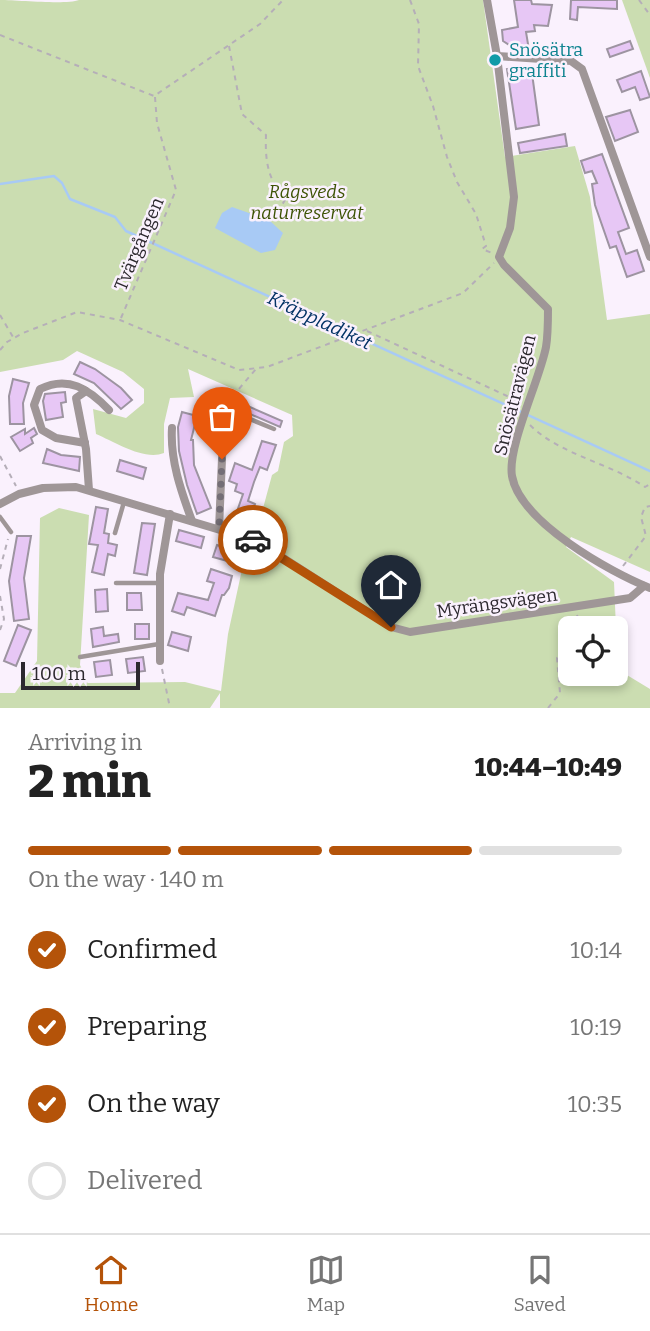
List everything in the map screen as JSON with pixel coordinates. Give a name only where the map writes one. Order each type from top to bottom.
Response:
[{"type":"street","points":[[487,0],[497,56],[514,197],[510,228],[499,257]]},
{"type":"street","points":[[497,56],[571,61],[582,69],[650,257]]},
{"type":"street","name":"Snösätravägen","points":[[499,257],[548,309],[546,346],[517,442],[512,475],[522,500],[559,537],[647,587]]},
{"type":"street","points":[[85,443],[50,436],[37,421],[34,405],[40,389],[52,383],[74,384],[109,410]]},
{"type":"street","points":[[86,391],[76,398],[85,443],[89,490]]},
{"type":"street","points":[[219,529],[224,412]]},
{"type":"street","points":[[172,428],[171,443],[178,481],[192,521]]},
{"type":"street","name":"Myrängsvägen","points":[[0,504],[19,494],[59,486],[89,490],[219,529],[257,541],[391,627],[410,632],[631,598],[647,587]]},
{"type":"street","points":[[160,661],[160,583],[170,514]]},
{"type":"lane","points":[[224,412],[233,412],[274,429]]},
{"type":"lane","points":[[115,533],[125,501]]},
{"type":"lane","points":[[0,517],[11,531]]},
{"type":"lane","points":[[116,583],[160,583]]},
{"type":"lane","points":[[80,657],[160,644]]},
{"type":"path","points":[[0,35],[155,96],[260,24],[283,0]]},
{"type":"path","points":[[0,350],[14,338],[78,312],[120,320],[239,370],[267,367],[463,293],[499,257],[482,249],[486,246],[476,215],[457,182],[447,157],[433,106],[418,66],[416,49],[419,24],[410,0]]},
{"type":"path","points":[[639,0],[650,15]]},
{"type":"path","points":[[229,45],[242,114],[266,135],[265,152],[271,183],[285,200],[280,208],[284,219]]},
{"type":"path","name":"Tvärgången","points":[[120,320],[176,190],[156,123],[155,96]]},
{"type":"path","points":[[0,315],[14,338]]},
{"type":"path","points":[[366,331],[528,406]]},
{"type":"path","points":[[224,412],[228,399],[256,368]]},
{"type":"path","points":[[524,419],[535,430],[579,454],[625,473],[645,486],[650,484]]},
{"type":"path","points":[[0,456],[19,494]]},
{"type":"path","points":[[620,574],[628,558],[646,536],[641,517],[645,507],[650,506]]},
{"type":"path","points":[[0,569],[11,531]]},
{"type":"path","points":[[0,596],[4,619],[0,630]]},
{"type":"path","points":[[576,607],[578,616]]},
{"type":"path","points":[[160,661],[170,708]]},
{"type":"path","points":[[548,708],[560,693],[559,686]]},
{"type":"green space","name":"Rågsveds naturreservat","points":[[0,0],[483,0],[505,157],[575,146],[590,197],[607,320],[650,314],[650,572],[571,537],[566,547],[614,582],[615,616],[558,616],[558,686],[628,686],[628,676],[650,689],[650,708],[220,708],[220,693],[210,708],[0,708],[0,693],[15,693],[37,661],[40,518],[59,508],[89,515],[80,665],[88,683],[185,682],[221,691],[228,634],[246,551],[258,527],[272,475],[278,471],[284,442],[293,436],[292,415],[188,369],[194,397],[170,398],[164,424],[164,453],[148,455],[96,434],[93,409],[126,418],[144,403],[144,389],[123,372],[77,351],[63,360],[0,372]]},
{"type":"green space","points":[[622,0],[650,0],[650,78]]},
{"type":"water","points":[[232,207],[269,220],[283,233],[275,250],[261,253],[215,228],[222,213]]},
{"type":"building","points":[[514,0],[531,0],[532,4],[552,5],[548,26],[534,25],[535,31],[526,32],[529,50],[514,48],[503,41],[502,30],[518,27]]},
{"type":"building","points":[[571,0],[617,0],[617,9],[578,7],[577,20],[570,19]]},
{"type":"building","points":[[630,41],[633,49],[610,57],[607,49]]},
{"type":"building","points":[[531,66],[539,125],[516,129],[507,69]]},
{"type":"building","points":[[641,71],[650,97],[640,100],[635,87],[622,92],[617,80]]},
{"type":"building","points":[[630,110],[638,132],[615,141],[606,117]]},
{"type":"building","points":[[565,134],[567,146],[520,153],[518,143]]},
{"type":"building","points":[[602,154],[629,228],[618,232],[626,254],[637,250],[644,271],[627,277],[616,246],[610,248],[595,205],[592,184],[597,183],[592,171],[585,173],[581,161]]},
{"type":"building","points":[[80,362],[95,369],[121,388],[132,400],[121,409],[94,383],[74,374]]},
{"type":"building","points":[[13,379],[29,383],[23,403],[24,424],[10,424],[9,396]]},
{"type":"building","points":[[65,392],[66,402],[61,403],[63,417],[46,420],[43,401],[45,394]]},
{"type":"building","points":[[236,401],[282,421],[280,427],[234,407]]},
{"type":"building","points":[[182,412],[197,416],[191,440],[194,465],[211,508],[197,514],[179,451],[178,427]]},
{"type":"building","points":[[34,428],[37,434],[31,438],[33,443],[20,451],[11,437],[25,429],[25,434]]},
{"type":"building","points":[[262,441],[276,445],[267,470],[260,467],[254,482],[248,501],[255,504],[247,528],[233,523],[243,494],[235,491],[237,484],[229,481],[235,463],[252,470]]},
{"type":"building","points":[[47,449],[61,455],[80,457],[79,471],[43,463]]},
{"type":"building","points":[[120,460],[146,468],[143,479],[117,471]]},
{"type":"building","points":[[96,507],[108,509],[104,533],[109,534],[108,543],[117,545],[115,556],[108,554],[104,575],[92,572],[98,545],[89,544]]},
{"type":"building","points":[[142,523],[155,524],[147,575],[134,573]]},
{"type":"building","points":[[179,530],[204,537],[201,548],[176,541]]},
{"type":"building","points":[[17,536],[31,536],[24,578],[29,619],[14,621],[9,581]]},
{"type":"building","points":[[217,545],[234,551],[231,562],[213,557]]},
{"type":"building","points":[[211,569],[232,576],[215,616],[187,607],[184,615],[172,611],[178,593],[208,600],[214,583],[207,581]]},
{"type":"building","points":[[107,589],[108,611],[96,612],[95,590]]},
{"type":"building","points":[[127,593],[141,593],[142,610],[127,610]]},
{"type":"building","points":[[135,624],[149,624],[149,639],[135,639]]},
{"type":"building","points":[[18,625],[31,630],[16,666],[4,661]]},
{"type":"building","points":[[103,627],[104,636],[118,634],[119,642],[93,647],[91,629]]},
{"type":"building","points":[[172,632],[191,637],[188,651],[168,645]]},
{"type":"building","points":[[143,657],[145,671],[128,673],[126,659]]},
{"type":"building","points":[[110,660],[112,675],[96,677],[94,662]]},
{"type":"waterway","name":"Kräppladiket","points":[[0,184],[54,176],[62,183],[70,199],[115,217],[126,231],[650,471]]},
{"type":"way so far","points":[[222,459],[219,529],[253,540]]},
{"type":"place","name":"Snösätra graffiti","points":[[495,60]]},
{"type":"route","points":[[253,540],[391,627]]}]
